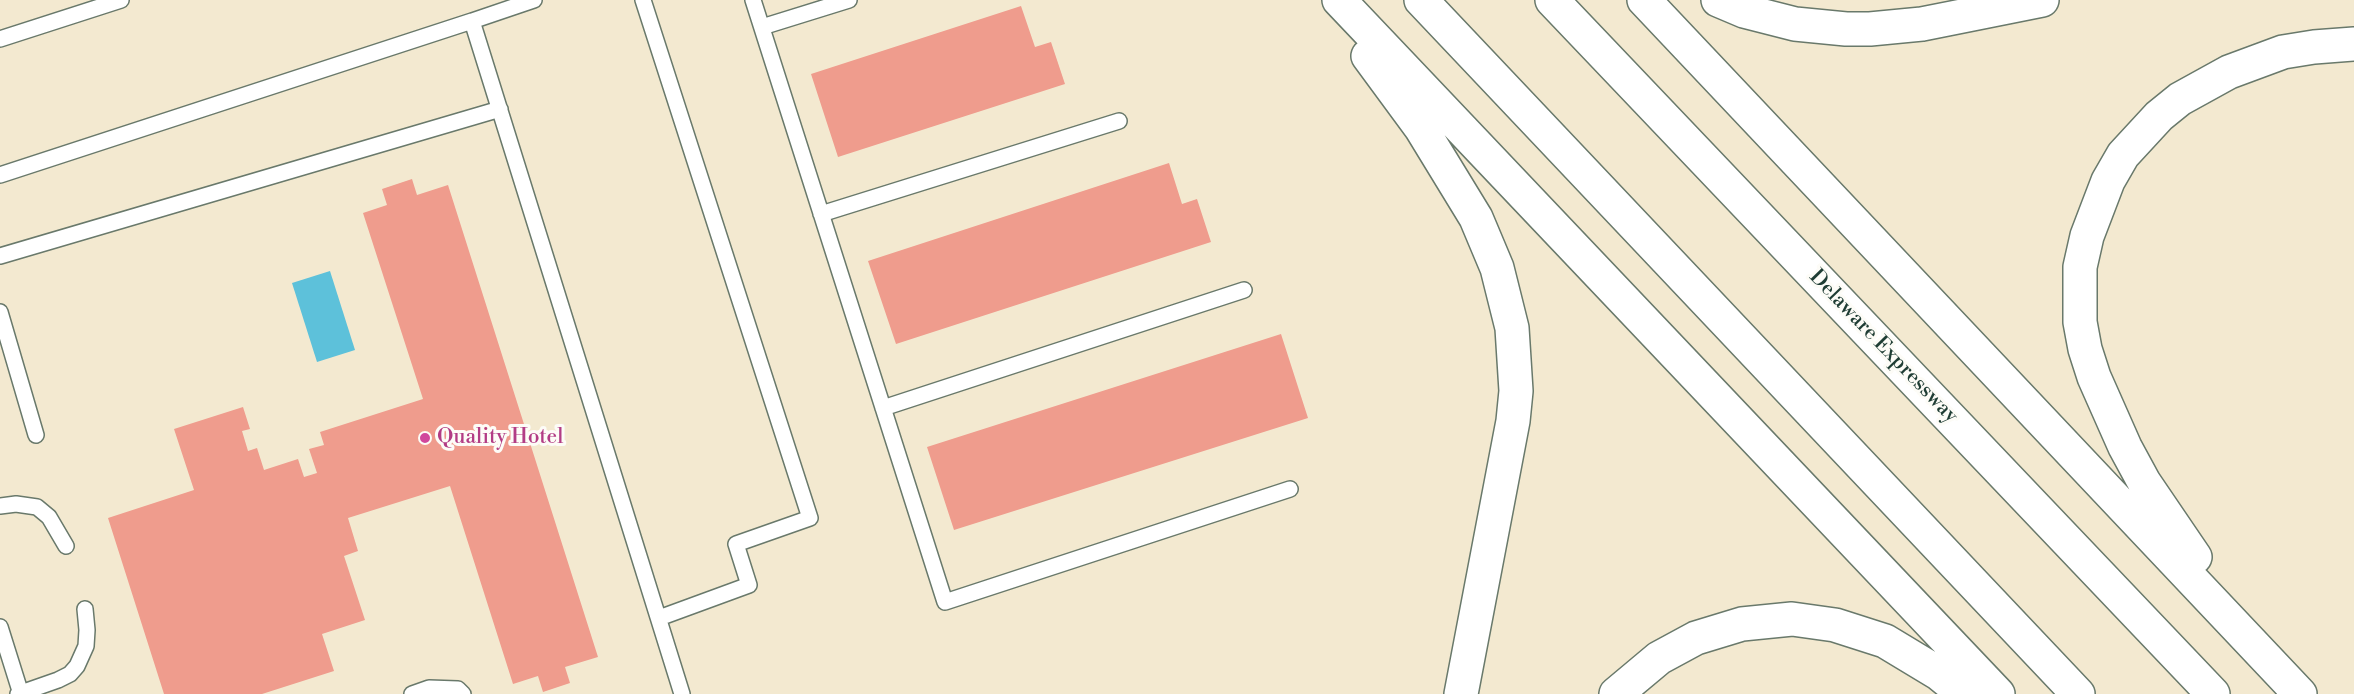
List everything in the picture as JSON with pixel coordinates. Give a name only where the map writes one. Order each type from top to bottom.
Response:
[{"type":"highway","points":[[1324,0],[1397,95],[1461,192],[1488,245],[1507,300],[1515,357],[1514,421],[1461,694]]},
{"type":"highway","points":[[1339,0],[1998,694]]},
{"type":"highway","points":[[1421,0],[2078,694]]},
{"type":"highway","name":"Delaware Expressway","points":[[1552,0],[2213,694]]},
{"type":"highway","points":[[1644,0],[2300,694]]},
{"type":"highway","points":[[1718,0],[1744,11],[1795,24],[1870,29],[1944,20],[2042,0]]},
{"type":"highway","points":[[2278,670],[2163,513],[2125,447],[2094,377],[2085,349],[2080,322],[2080,267],[2086,236],[2108,181],[2123,155],[2159,116],[2180,99],[2255,62],[2283,52],[2354,44]]},
{"type":"highway","points":[[1616,694],[1659,658],[1696,638],[1742,624],[1792,619],[1835,625],[1885,641],[1938,673],[1964,694]]},
{"type":"lane","points":[[0,39],[121,0]]},
{"type":"lane","points":[[0,175],[534,0]]},
{"type":"lane","points":[[643,0],[810,518],[736,544],[748,585],[659,618]]},
{"type":"lane","points":[[753,0],[945,602],[1290,489]]},
{"type":"lane","points":[[762,27],[849,0]]},
{"type":"lane","points":[[472,21],[682,694]]},
{"type":"lane","points":[[0,256],[500,109]]},
{"type":"lane","points":[[821,214],[1119,121]]},
{"type":"lane","points":[[883,408],[1244,290]]},
{"type":"lane","points":[[0,312],[36,435]]},
{"type":"lane","points":[[0,506],[24,504],[37,507],[49,517],[66,546]]},
{"type":"lane","points":[[0,627],[19,694],[58,680],[70,674],[77,666],[86,646],[85,609]]},
{"type":"lane","points":[[412,694],[429,688],[458,689],[463,694]]},
{"type":"water","points":[[330,271],[355,350],[317,362],[292,283]]},
{"type":"building","points":[[1021,6],[1035,47],[1051,42],[1065,84],[838,157],[811,74]]},
{"type":"building","points":[[1169,163],[1182,204],[1197,199],[1211,242],[896,344],[868,261]]},
{"type":"building","name":"Quality Hotel","points":[[412,179],[417,195],[448,185],[598,657],[565,667],[570,683],[543,692],[538,676],[513,684],[450,486],[348,518],[358,551],[344,556],[365,620],[322,634],[334,671],[262,694],[164,694],[108,518],[194,490],[174,429],[243,407],[250,429],[242,431],[248,451],[257,448],[264,470],[298,459],[304,477],[317,473],[309,449],[324,445],[320,432],[423,399],[363,213],[387,205],[382,189]]},
{"type":"building","points":[[1281,334],[1308,418],[954,530],[927,447]]},
{"type":"place","name":"Quality Hotel","points":[[425,438]]}]
